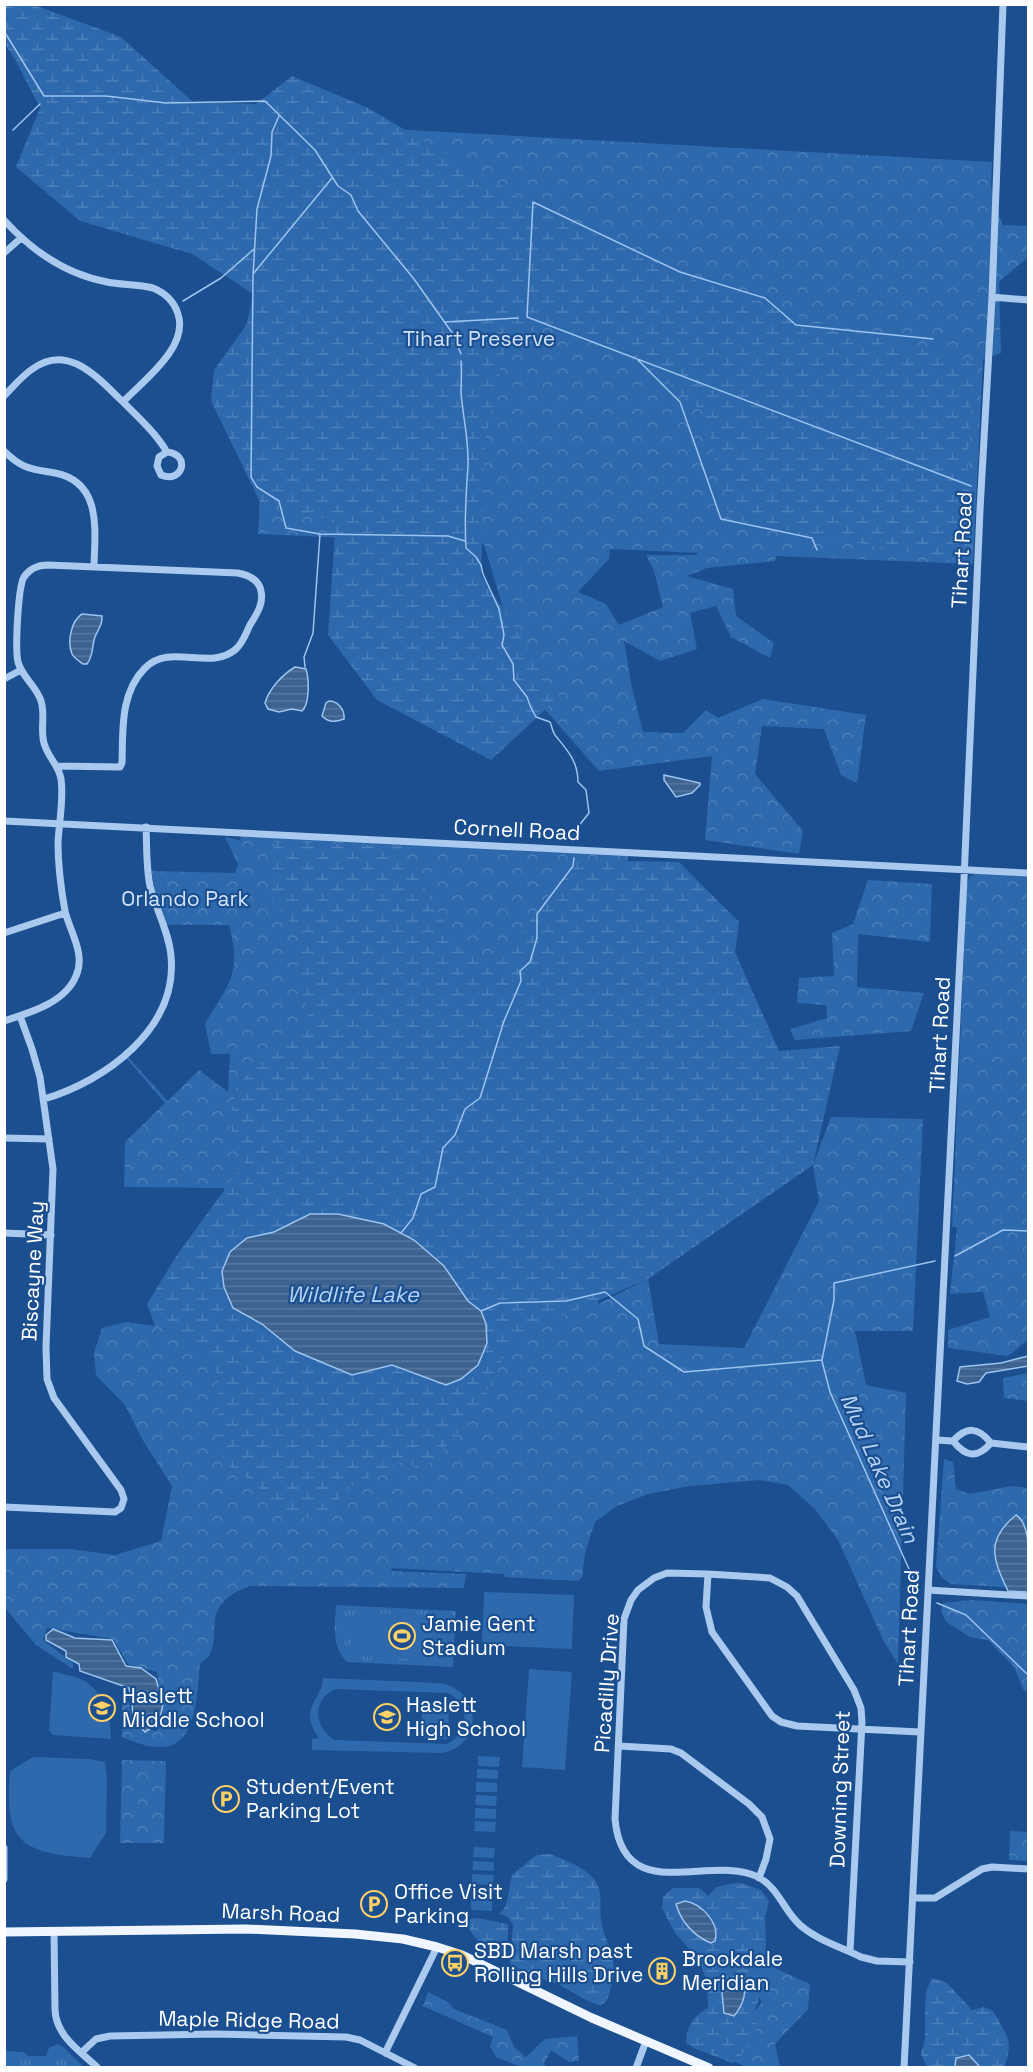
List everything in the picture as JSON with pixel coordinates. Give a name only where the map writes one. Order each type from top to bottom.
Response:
[{"type":"main road","name":"Marsh Road","points":[[4,1932],[222,1929],[403,1938],[471,1959],[592,2018],[709,2067]]},
{"type":"street","name":"Tihart Road","points":[[904,2067],[965,870],[992,297],[1003,4]]},
{"type":"street","points":[[4,220],[21,238],[49,259],[74,272],[104,282],[153,288],[172,302],[177,310],[180,323],[176,344],[123,402]]},
{"type":"street","points":[[4,253],[21,238]]},
{"type":"street","points":[[992,297],[1029,300]]},
{"type":"street","points":[[4,396],[34,368],[46,362],[64,360],[78,364],[88,369],[156,434],[167,452]]},
{"type":"street","points":[[4,451],[22,466],[64,476],[85,491],[91,500],[94,513],[94,566]]},
{"type":"street","points":[[4,1021],[47,1004],[60,995],[73,982],[79,966],[78,950],[65,913],[59,861],[61,780],[57,766],[47,753],[43,741],[43,708],[40,698],[21,669],[17,654],[19,598],[21,584],[26,575],[33,568],[42,565],[94,566],[245,574],[258,583],[262,602],[241,643],[228,654],[214,658],[167,656],[145,668],[133,685],[126,703],[120,767],[57,766]]},
{"type":"street","points":[[4,679],[21,669]]},
{"type":"street","name":"Cornell Road","points":[[4,820],[1029,873]]},
{"type":"street","points":[[44,1099],[88,1082],[116,1064],[147,1032],[165,999],[171,973],[171,956],[166,932],[150,884],[146,827]]},
{"type":"street","points":[[4,933],[65,913]]},
{"type":"street","name":"Biscayne Way","points":[[4,1507],[115,1512],[121,1508],[124,1499],[121,1490],[60,1407],[47,1379],[46,1356],[54,1181],[44,1099],[32,1049],[20,1016]]},
{"type":"street","points":[[4,1138],[49,1139]]},
{"type":"street","points":[[4,1233],[51,1235]]},
{"type":"street","points":[[953,1441],[964,1431],[975,1430],[982,1432],[991,1443]]},
{"type":"street","points":[[936,1440],[953,1441],[963,1452],[971,1454],[979,1453],[991,1443],[1029,1446]]},
{"type":"street","name":"Picadilly Drive","points":[[708,1574],[674,1572],[661,1575],[643,1586],[631,1600],[624,1619],[615,1819],[619,1838],[628,1855],[644,1867],[657,1872],[740,1872],[759,1878]]},
{"type":"street","points":[[708,1574],[706,1607],[712,1632],[768,1712],[781,1722],[792,1725],[920,1732]]},
{"type":"street","name":"Downing Street","points":[[708,1574],[764,1577],[776,1580],[792,1591],[854,1690],[861,1708],[862,1730],[850,1951]]},
{"type":"street","points":[[928,1590],[1029,1596]]},
{"type":"street","points":[[619,1746],[671,1749],[681,1753],[749,1804],[762,1817],[770,1839],[759,1878],[769,1886],[791,1917],[804,1929],[868,1959],[910,1962]]},
{"type":"street","points":[[4,1848],[4,1879]]},
{"type":"street","points":[[913,1898],[938,1897],[982,1869],[1000,1867],[1029,1869]]},
{"type":"street","points":[[54,1931],[56,2018],[62,2033],[98,2067]]},
{"type":"street","points":[[385,2053],[437,1947]]},
{"type":"street","name":"Maple Ridge Road","points":[[81,2052],[92,2042],[105,2036],[216,2034],[346,2037],[360,2040],[415,2067]]},
{"type":"street","points":[[636,2067],[646,2041]]},
{"type":"green space","points":[[4,5],[34,5],[121,37],[193,102],[256,104],[292,76],[368,108],[543,211],[686,277],[797,316],[973,362],[963,562],[730,519],[704,413],[634,353],[548,323],[505,347],[485,440],[481,575],[559,697],[491,760],[377,700],[328,635],[336,520],[263,508],[211,401],[214,370],[247,324],[253,294],[192,254],[80,221],[16,167],[40,108],[5,44]]},
{"type":"green space","name":"Tihart Preserve","points":[[281,123],[992,162],[991,187],[1002,225],[1028,226],[1027,258],[999,282],[1001,353],[983,359],[973,564],[776,556],[775,561],[707,568],[687,576],[733,589],[736,616],[774,643],[770,658],[731,637],[716,606],[690,613],[697,649],[660,661],[624,641],[643,732],[683,733],[706,710],[718,718],[763,699],[866,715],[857,783],[841,775],[824,729],[762,726],[755,774],[803,831],[799,854],[705,840],[712,756],[599,771],[527,689],[484,544],[258,534]],"holes":[[[610,549],[698,553],[697,555],[646,555],[654,571],[663,607],[619,625],[606,604],[578,592],[609,559]]]},
{"type":"green space","name":"Orlando Park","points":[[241,835],[628,856],[598,1304],[648,1279],[659,1344],[744,1348],[819,1201],[813,1165],[831,1117],[923,1119],[913,1331],[855,1331],[866,1385],[906,1393],[898,1664],[884,1642],[838,1540],[815,1509],[788,1485],[759,1480],[690,1486],[648,1494],[617,1506],[595,1522],[585,1553],[582,1578],[579,1581],[505,1577],[504,1574],[391,1568],[392,1571],[466,1574],[464,1588],[250,1586],[231,1595],[217,1611],[213,1647],[200,1664],[194,1714],[183,1737],[175,1744],[163,1747],[147,1746],[122,1737],[122,1702],[129,1702],[133,1727],[156,1731],[164,1722],[157,1672],[128,1664],[113,1639],[47,1628],[43,1640],[73,1663],[73,1669],[36,1645],[5,1608],[4,1549],[71,1549],[115,1555],[161,1541],[172,1486],[142,1439],[125,1405],[96,1375],[94,1353],[102,1328],[126,1322],[155,1326],[180,1334],[208,1356],[215,1369],[224,1188],[124,1187],[125,1142],[165,1103],[127,1059],[128,1057],[168,1101],[199,1070],[228,1092],[230,1054],[211,1054],[205,1024],[231,978],[234,955],[229,925],[166,925],[151,871],[235,873],[238,864],[225,837],[240,840]]},
{"type":"green space","points":[[274,842],[401,846],[460,951],[498,962],[578,860],[679,862],[739,922],[735,952],[779,1051],[840,1046],[813,1165],[648,1279],[513,1337],[479,1407],[422,1471],[403,1461],[351,1486],[323,1515],[291,1520],[268,1501],[256,1484],[226,1464],[219,1447],[218,1376],[208,1356],[180,1334],[155,1326],[147,1304],[177,1255],[244,1163],[229,1124],[237,1085],[257,1066],[295,1039],[310,1012],[297,976],[301,937],[271,896]]},
{"type":"green space","points":[[976,873],[1028,876],[1028,1340],[1008,1356],[948,1348],[948,1330],[990,1317],[983,1292],[950,1294],[957,1227],[952,1227],[967,884],[970,877]]},
{"type":"green space","points":[[868,880],[932,884],[930,942],[858,934],[857,987],[924,993],[911,1031],[795,1040],[790,1029],[827,1018],[826,1005],[797,1003],[799,978],[834,976],[832,933],[853,924]]},
{"type":"green space","points":[[1028,1373],[1028,1401],[1004,1398],[1003,1378]]},
{"type":"green space","points":[[944,1459],[953,1462],[956,1489],[970,1494],[1011,1486],[1028,1488],[1028,1589],[951,1584],[941,1577],[936,1566]]},
{"type":"green space","points":[[484,1592],[574,1595],[572,1649],[482,1645]]},
{"type":"green space","points":[[971,1600],[1028,1604],[1028,1693],[1023,1689],[1014,1667],[988,1640],[970,1637],[946,1622],[941,1611],[943,1603]]},
{"type":"green space","name":"Jamie Gent Stadium","points":[[336,1605],[456,1611],[453,1667],[347,1662],[336,1642]]},
{"type":"green space","name":"Jamie Gent Stadium","points":[[354,1612],[452,1617],[450,1661],[351,1656]]},
{"type":"green space","points":[[529,1669],[572,1672],[565,1770],[522,1767]]},
{"type":"green space","points":[[53,1671],[85,1681],[98,1694],[107,1711],[111,1739],[53,1735],[49,1730]]},
{"type":"green space","points":[[323,1678],[439,1683],[453,1687],[464,1695],[470,1706],[473,1717],[471,1729],[466,1740],[456,1748],[442,1753],[312,1750],[312,1739],[319,1738],[313,1728],[310,1712],[322,1686]],"holes":[[[336,1689],[448,1693],[461,1704],[464,1719],[459,1733],[447,1744],[335,1740],[322,1728],[319,1721],[319,1706],[328,1693]]]},
{"type":"green space","points":[[422,1711],[449,1712],[448,1739],[421,1738]]},
{"type":"green space","points":[[478,1756],[500,1757],[499,1767],[478,1766]]},
{"type":"green space","points":[[33,1757],[89,1759],[105,1762],[106,1833],[90,1858],[67,1856],[33,1847],[22,1840],[14,1829],[10,1814],[10,1771]]},
{"type":"green space","points":[[122,1760],[166,1761],[164,1843],[120,1843]]},
{"type":"green space","points":[[477,1769],[498,1770],[498,1779],[477,1778]]},
{"type":"green space","points":[[476,1782],[497,1783],[497,1792],[476,1792]]},
{"type":"green space","points":[[476,1795],[497,1796],[496,1806],[475,1805]]},
{"type":"green space","points":[[475,1808],[496,1809],[496,1819],[475,1818]]},
{"type":"green space","points":[[475,1821],[496,1822],[495,1832],[474,1831]]},
{"type":"green space","points":[[1010,1831],[1028,1832],[1028,1861],[1009,1860]]},
{"type":"green space","points":[[474,1847],[495,1848],[494,1858],[473,1857]]},
{"type":"green space","points":[[549,1854],[585,1871],[594,1879],[599,1888],[601,1919],[614,1967],[609,1995],[600,2006],[558,1984],[527,1974],[510,1964],[513,1924],[506,1916],[499,1914],[507,1901],[512,1875],[536,1855]]},
{"type":"green space","points":[[473,1861],[494,1862],[494,1871],[473,1870]]},
{"type":"green space","points":[[472,1874],[494,1875],[493,1885],[472,1884]]},
{"type":"green space","points":[[741,1883],[761,1890],[769,1901],[765,1917],[766,1945],[763,1973],[759,1981],[758,2001],[751,2021],[758,2027],[739,2060],[732,2063],[686,2043],[687,2032],[692,2022],[708,2008],[707,1981],[698,1959],[675,1933],[662,1908],[663,1897],[673,1888],[699,1888],[709,1896],[718,1887]]},
{"type":"green space","points":[[472,1887],[493,1888],[493,1898],[471,1897]]},
{"type":"green space","points":[[471,1900],[492,1901],[492,1911],[471,1910]]},
{"type":"green space","points":[[755,1915],[765,1920],[755,1927],[759,1961],[810,1984],[808,2009],[775,2044],[780,2067],[746,2067],[697,2044],[755,2011],[762,2002],[754,1991]]},
{"type":"green space","points":[[477,1918],[508,1924],[505,1952],[500,1954],[495,1952],[473,1935],[468,1925],[470,1919]]},
{"type":"green space","points":[[932,1978],[947,1983],[972,2010],[984,2007],[993,2011],[1008,2038],[1009,2051],[1004,2067],[927,2067],[921,2054],[925,2039],[927,1989]]},
{"type":"green space","points":[[428,1992],[448,2002],[454,2009],[507,2030],[514,2047],[526,2057],[545,2039],[577,2036],[579,2061],[569,2062],[551,2050],[544,2064],[547,2067],[521,2067],[496,2057],[490,2046],[493,2037],[423,2006]]},
{"type":"green space","points":[[57,2044],[84,2067],[5,2067],[5,2051],[24,2052],[28,2056],[46,2056],[49,2048]]},
{"type":"water","points":[[82,614],[102,616],[87,664],[83,664],[74,657],[70,644],[75,622]]},
{"type":"water","points":[[295,667],[306,669],[308,691],[305,708],[302,711],[292,709],[279,712],[268,709],[265,703],[273,688],[285,674]]},
{"type":"water","points":[[329,701],[340,707],[344,719],[332,721],[322,716],[326,703]]},
{"type":"water","points":[[664,775],[700,783],[700,785],[692,793],[676,797],[664,780]]},
{"type":"water","name":"Wildlife Lake","points":[[310,1214],[338,1214],[384,1224],[414,1240],[444,1266],[468,1301],[481,1311],[486,1324],[487,1343],[478,1365],[461,1379],[446,1385],[392,1365],[352,1375],[295,1351],[262,1324],[233,1308],[224,1287],[222,1271],[230,1252],[247,1238],[274,1232]]},
{"type":"water","points":[[1028,1356],[1028,1366],[986,1373],[979,1382],[967,1384],[957,1381],[960,1367],[1001,1363]]},
{"type":"water","points":[[1016,1515],[1021,1520],[1028,1538],[1028,1592],[1008,1591],[996,1559],[996,1542],[1000,1533]]},
{"type":"water","points":[[53,1629],[75,1638],[112,1640],[126,1666],[141,1668],[156,1679],[163,1704],[159,1723],[145,1732],[133,1719],[129,1688],[80,1671],[79,1664],[66,1657],[66,1651],[46,1640],[46,1635]]},
{"type":"water","points":[[685,1901],[698,1906],[708,1915],[715,1928],[715,1941],[711,1943],[705,1940],[685,1922],[676,1904]]},
{"type":"water","points":[[744,1976],[743,2002],[734,2016],[724,2013],[722,1993],[733,1977]]},
{"type":"water","points":[[969,2055],[980,2067],[955,2067],[956,2058]]},
{"type":"waterway","points":[[4,31],[44,96],[106,96],[166,103],[265,101],[315,150],[338,186],[351,195],[358,211],[414,279],[453,334],[461,354]]},
{"type":"waterway","points":[[13,130],[40,104]]},
{"type":"waterway","points":[[279,116],[272,132],[271,156],[257,209],[253,275],[251,477],[257,487],[279,501],[286,528],[320,534]]},
{"type":"waterway","points":[[253,274],[332,178]]},
{"type":"waterway","points":[[933,339],[796,325],[765,298],[680,272],[533,202],[527,317],[971,486]]},
{"type":"waterway","points":[[183,301],[221,278],[254,249]]},
{"type":"waterway","points":[[444,322],[518,318]]},
{"type":"waterway","points":[[638,360],[680,402],[721,519],[812,538],[817,550]]},
{"type":"waterway","points":[[461,361],[461,393],[468,457],[466,548],[481,565],[499,609],[504,635],[502,645],[513,664],[514,680],[527,697],[536,717],[550,722],[554,733],[574,762],[578,782],[586,790],[589,813],[581,823],[575,841]]},
{"type":"waterway","points":[[305,667],[304,657],[313,633],[320,534],[448,536],[465,541]]},
{"type":"waterway","points":[[401,1233],[413,1218],[421,1194],[435,1187],[443,1148],[455,1135],[465,1109],[480,1098],[504,1021],[521,981],[520,971],[530,962],[537,938],[537,914],[573,866],[574,858]]},
{"type":"waterway","points":[[955,1256],[1003,1230],[1028,1231]]},
{"type":"waterway","points":[[481,1311],[500,1303],[566,1301],[605,1292],[638,1319],[644,1346],[684,1372],[822,1360],[834,1300],[834,1283],[935,1261]]},
{"type":"waterway","name":"Mud Lake Drain","points":[[822,1361],[830,1392],[917,1587]]},
{"type":"waterway","name":"Mud Lake Drain","points":[[937,1603],[966,1615],[1028,1675]]},
{"type":"place","name":"Jamie Gent Stadium","points":[[402,1636]]},
{"type":"place","name":"Haslett Middle School","points":[[102,1708]]},
{"type":"place","name":"Haslett High School","points":[[387,1717]]},
{"type":"place","name":"Student/Event Parking Lot","points":[[226,1799]]},
{"type":"place","name":"Office Visit Parking","points":[[374,1904]]},
{"type":"place","name":"SBD Marsh past Rolling Hills Drive","points":[[455,1963]]},
{"type":"place","name":"Brookdale Meridian","points":[[662,1971]]}]
